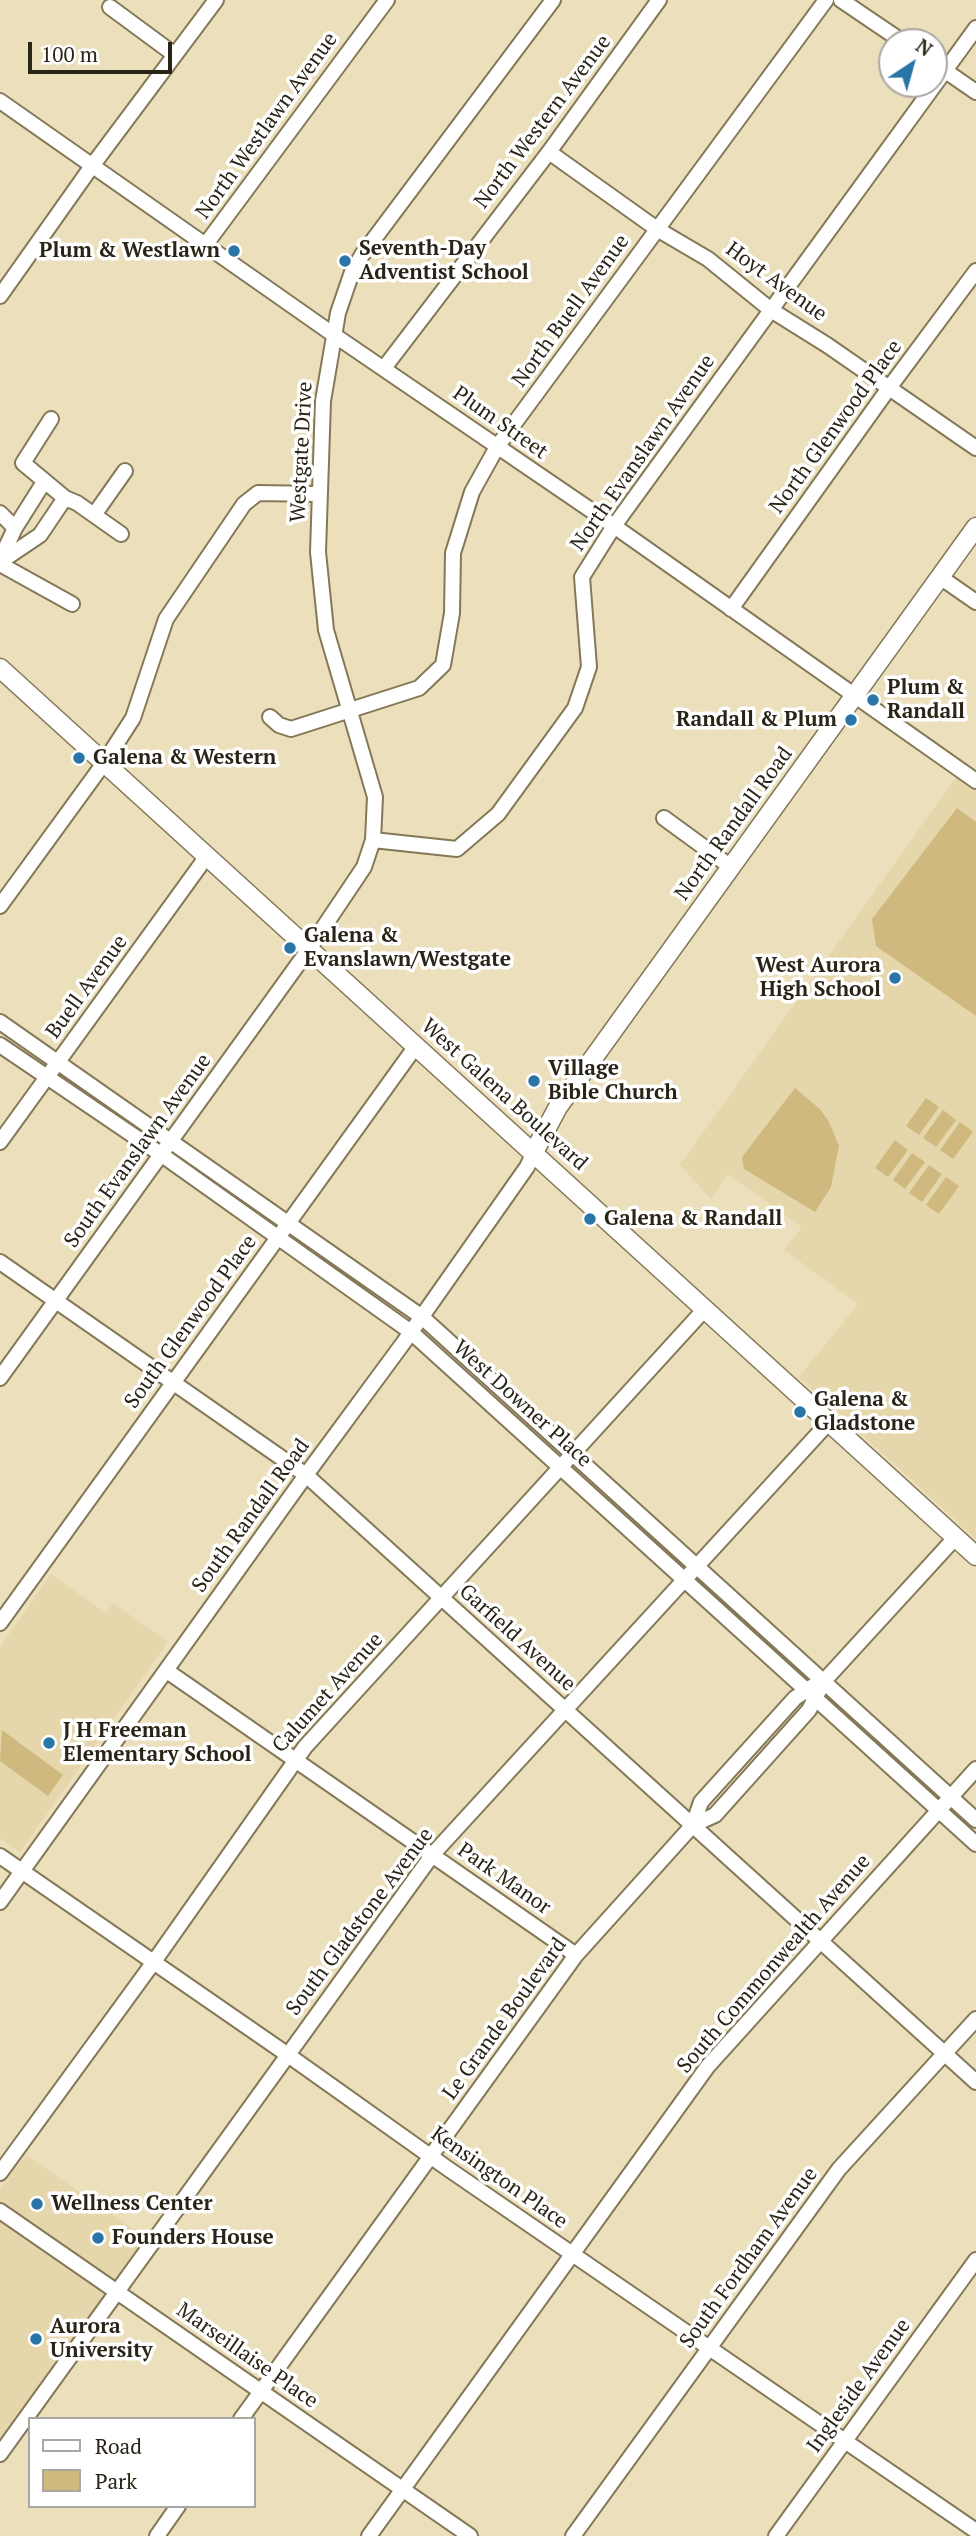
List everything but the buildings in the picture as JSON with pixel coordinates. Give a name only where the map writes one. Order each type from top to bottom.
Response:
[{"type":"main road","name":"North Randall Road","points":[[534,1152],[558,1107],[976,527]]},
{"type":"main road","name":"West Galena Boulevard","points":[[0,668],[976,1556]]},
{"type":"street","points":[[0,296],[92,166],[216,0]]},
{"type":"street","name":"North Westlawn Avenue","points":[[206,244],[387,0]]},
{"type":"street","name":"Westgate Drive","points":[[309,949],[364,867],[373,840],[376,797],[326,630],[318,552],[323,401],[344,293],[362,255],[553,0]]},
{"type":"street","name":"North Western Avenue","points":[[384,368],[549,152],[659,0]]},
{"type":"street","name":"North Buell Avenue","points":[[270,717],[279,725],[291,729],[419,688],[443,665],[452,613],[453,554],[472,492],[497,447],[826,0]]},
{"type":"street","points":[[841,0],[882,28]]},
{"type":"street","points":[[110,7],[175,55]]},
{"type":"street","name":"North Evanslawn Avenue","points":[[948,58],[976,28]]},
{"type":"street","points":[[948,73],[976,92]]},
{"type":"street","name":"North Evanslawn Avenue","points":[[373,840],[457,849],[498,814],[575,708],[589,667],[582,576],[614,526],[771,310],[918,98]]},
{"type":"street","name":"Plum Street","points":[[0,101],[334,335],[614,526],[976,781]]},
{"type":"street","name":"Hoyt Avenue","points":[[549,152],[657,229],[708,258],[771,310],[976,448]]},
{"type":"street","name":"North Glenwood Place","points":[[731,609],[976,271]]},
{"type":"street","points":[[51,419],[23,463],[65,498],[77,503],[121,534]]},
{"type":"street","points":[[94,515],[125,471]]},
{"type":"street","points":[[0,562],[15,528],[44,482]]},
{"type":"street","points":[[0,906],[104,763],[133,718],[166,619],[244,504],[258,493],[318,494]]},
{"type":"street","points":[[0,562],[40,535],[65,498]]},
{"type":"street","points":[[0,513],[15,528]]},
{"type":"street","points":[[0,562],[72,604]]},
{"type":"street","points":[[940,577],[976,602]]},
{"type":"street","points":[[664,818],[731,867]]},
{"type":"street","name":"Buell Avenue","points":[[0,1142],[207,856]]},
{"type":"street","name":"South Evanslawn Avenue","points":[[0,1378],[309,949]]},
{"type":"street","name":"West Downer Place","points":[[0,1022],[422,1317],[976,1820]]},
{"type":"street","name":"West Downer Place","points":[[0,1045],[162,1155],[411,1332],[976,1844]]},
{"type":"street","name":"South Glenwood Place","points":[[0,1623],[416,1046]]},
{"type":"street","name":"South Randall Road","points":[[0,1902],[422,1317],[527,1167],[534,1152]]},
{"type":"street","name":"Garfield Avenue","points":[[0,1262],[306,1475],[976,2082]]},
{"type":"street","name":"Calumet Avenue","points":[[0,2173],[153,1963],[295,1759],[704,1310]]},
{"type":"street","name":"South Gladstone Avenue","points":[[0,2454],[433,1854],[829,1422]]},
{"type":"street","name":"Le Grande Boulevard","points":[[242,2417],[576,1955],[693,1825],[701,1802],[824,1681],[955,1538]]},
{"type":"street","name":"Park Manor","points":[[167,1671],[576,1955]]},
{"type":"street","name":"South Commonwealth Avenue","points":[[369,2536],[708,2066],[976,1769]]},
{"type":"street","name":"Kensington Place","points":[[0,1856],[288,2055],[430,2157],[976,2531]]},
{"type":"street","name":"South Fordham Avenue","points":[[573,2536],[839,2169],[976,2019]]},
{"type":"street","name":"Marseillaise Place","points":[[0,2211],[118,2290],[130,2302],[470,2536]]},
{"type":"street","name":"Ingleside Avenue","points":[[776,2536],[976,2260]]},
{"type":"street","points":[[157,2536],[177,2508]]},
{"type":"shaded area","name":"West Aurora High School","points":[[956,777],[976,790],[976,1539],[799,1377],[858,1304],[784,1250],[802,1227],[728,1174],[711,1199],[680,1165]]},
{"type":"shaded area","name":"J H Freeman Elementary School","points":[[51,1574],[106,1613],[113,1603],[168,1642],[20,1852],[0,1838],[0,1647]]},
{"type":"shaded area","name":"Aurora University","points":[[26,2155],[145,2237],[0,2441],[0,2190]]},
{"type":"green space","points":[[957,808],[976,822],[976,1016],[876,946],[872,919]]},
{"type":"green space","points":[[795,1088],[820,1109],[839,1146],[831,1187],[815,1212],[744,1169],[742,1157]]},
{"type":"green space","points":[[926,1098],[939,1107],[919,1135],[906,1126]]},
{"type":"green space","points":[[943,1110],[956,1120],[936,1147],[923,1138]]},
{"type":"green space","points":[[960,1122],[973,1132],[953,1159],[940,1150]]},
{"type":"green space","points":[[895,1140],[908,1150],[888,1177],[875,1168]]},
{"type":"green space","points":[[912,1153],[925,1162],[905,1189],[893,1180]]},
{"type":"green space","points":[[929,1165],[942,1174],[922,1202],[909,1193]]},
{"type":"green space","points":[[946,1177],[959,1186],[939,1214],[926,1205]]},
{"type":"green space","points":[[2,1730],[63,1775],[48,1796],[0,1761]]},
{"type":"place","name":"Plum & Westlawn","points":[[234,251]]},
{"type":"place","name":"Seventh-Day Adventist School","points":[[345,261]]},
{"type":"place","name":"Plum & Randall","points":[[873,700]]},
{"type":"place","name":"Randall & Plum","points":[[851,720]]},
{"type":"place","name":"Galena & Western","points":[[79,758]]},
{"type":"place","name":"Galena & Evanslawn/Westgate","points":[[290,948]]},
{"type":"place","name":"West Aurora High School","points":[[895,978]]},
{"type":"place","name":"Village Bible Church","points":[[534,1081]]},
{"type":"place","name":"Galena & Randall","points":[[590,1219]]},
{"type":"place","name":"Galena & Gladstone","points":[[800,1412]]},
{"type":"place","name":"J H Freeman Elementary School","points":[[49,1743]]},
{"type":"place","name":"Wellness Center","points":[[37,2204]]},
{"type":"place","name":"Founders House","points":[[98,2238]]},
{"type":"place","name":"Aurora University","points":[[36,2339]]}]
